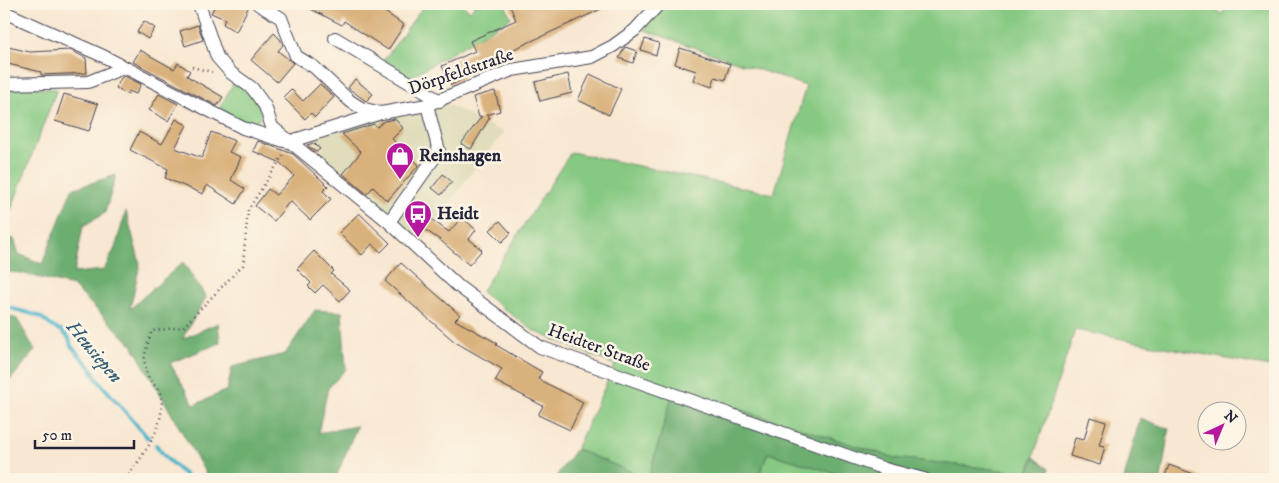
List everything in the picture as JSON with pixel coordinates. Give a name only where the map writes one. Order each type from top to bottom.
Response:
[{"type":"street","points":[[199,4],[220,62],[231,73],[252,88],[265,106],[272,127],[288,142]]},
{"type":"street","points":[[258,4],[281,18],[296,56],[314,67],[350,101],[362,108],[381,112]]},
{"type":"street","name":"Dörpfeldstraße","points":[[288,142],[381,112],[427,105],[440,101],[480,82],[512,70],[592,57],[613,46],[634,30],[659,4]]},
{"type":"street","points":[[4,12],[103,56],[123,68],[243,128],[288,142]]},
{"type":"street","points":[[335,38],[440,101]]},
{"type":"street","points":[[4,84],[88,82],[123,68]]},
{"type":"street","points":[[389,222],[439,150],[427,105]]},
{"type":"street","name":"Heidter Straße","points":[[288,142],[389,222],[458,286],[540,347],[885,469],[924,479]]},
{"type":"path","points":[[126,479],[151,442],[161,418],[160,393],[149,379],[143,356],[152,331],[183,327],[243,265],[248,210],[283,156],[288,142]]},
{"type":"shaded area","points":[[445,103],[504,133],[483,157],[422,241],[316,158],[323,149],[312,137]]},
{"type":"green space","points":[[425,4],[460,4],[471,11],[475,4],[505,4],[511,18],[409,78],[381,64]]},
{"type":"green space","points":[[666,4],[1216,4],[1215,11],[1223,14],[1225,4],[1275,4],[1275,368],[1075,330],[1028,473],[895,458],[674,389],[648,479],[576,449],[615,365],[534,331],[481,292],[571,152],[774,194],[806,86],[644,30]]},
{"type":"green space","points":[[234,82],[248,91],[258,105],[262,115],[255,123],[246,123],[218,111]]},
{"type":"green space","points":[[4,86],[57,89],[4,228]]},
{"type":"green space","points":[[116,175],[105,213],[83,226],[74,273],[104,270],[115,248],[126,211],[140,264],[130,309],[183,262],[206,297],[182,339],[218,323],[220,343],[170,363],[194,405],[227,390],[232,367],[285,354],[315,310],[342,312],[346,369],[328,388],[318,433],[357,426],[336,477],[338,479],[209,479],[132,345],[73,286],[21,273],[4,272],[4,235],[14,239],[19,254],[42,264],[72,189]]},
{"type":"green space","points":[[4,314],[17,319],[35,350],[4,388]]},
{"type":"green space","points":[[674,389],[895,458],[1028,473],[1034,457],[1049,469],[1047,479],[854,479],[768,453],[757,479],[648,479]]},
{"type":"green space","points":[[1140,418],[1169,429],[1161,479],[1124,479]]},
{"type":"green space","points":[[576,449],[648,479],[556,479]]},
{"type":"green space","points":[[768,453],[854,479],[757,479]]},
{"type":"building","points":[[216,4],[250,4],[236,32],[223,24],[225,19],[211,13]]},
{"type":"building","points":[[301,4],[373,4],[404,25],[388,50],[344,21],[342,25]]},
{"type":"building","points":[[509,4],[612,4],[460,74],[463,79],[451,85],[442,66],[475,51],[470,41],[516,20]]},
{"type":"building","points":[[144,21],[155,28],[148,39],[137,32]]},
{"type":"building","points":[[198,25],[203,40],[185,46],[180,31]]},
{"type":"building","points":[[274,33],[283,45],[278,51],[293,63],[277,82],[251,60]]},
{"type":"building","points":[[645,39],[659,43],[656,55],[641,50]]},
{"type":"building","points":[[4,46],[30,52],[70,50],[86,58],[87,73],[41,75],[41,72],[4,63]]},
{"type":"building","points":[[625,47],[637,51],[633,63],[619,58]]},
{"type":"building","points":[[680,48],[730,64],[725,80],[715,77],[712,87],[693,80],[696,71],[675,64]]},
{"type":"building","points":[[140,50],[174,69],[178,63],[190,71],[187,76],[223,97],[217,106],[133,62]]},
{"type":"building","points":[[568,74],[572,93],[540,101],[535,82]]},
{"type":"building","points":[[590,74],[621,89],[609,115],[578,100]]},
{"type":"building","points":[[124,76],[141,84],[136,94],[129,91],[128,94],[116,88]]},
{"type":"building","points":[[355,79],[373,94],[366,101],[348,88]]},
{"type":"building","points":[[320,84],[334,97],[315,117],[311,113],[305,119],[283,97],[291,89],[303,101]]},
{"type":"building","points":[[495,91],[500,111],[486,115],[490,117],[471,149],[461,144],[482,116],[479,117],[473,97]]},
{"type":"building","points":[[64,94],[98,104],[89,131],[55,121]]},
{"type":"building","points":[[159,94],[178,104],[168,121],[149,110]]},
{"type":"building","points":[[176,119],[187,125],[175,148],[202,158],[211,132],[235,141],[229,152],[241,157],[231,180],[245,189],[236,204],[207,185],[203,194],[165,178],[168,169],[130,150],[139,132],[162,144]]},
{"type":"building","points":[[395,119],[403,128],[392,139],[419,165],[387,201],[373,187],[367,194],[343,174],[361,152],[342,134],[374,124],[377,127],[384,121]]},
{"type":"building","points":[[258,141],[293,154],[328,186],[323,191],[331,199],[310,220],[290,201],[274,221],[255,206],[268,189],[276,195],[294,176],[279,162],[253,151]]},
{"type":"building","points":[[314,143],[320,149],[316,152],[307,145]]},
{"type":"building","points":[[443,174],[452,182],[441,195],[432,188]]},
{"type":"building","points":[[413,206],[449,232],[462,217],[476,230],[469,239],[482,250],[469,265],[440,240],[405,216]]},
{"type":"building","points":[[359,213],[390,243],[381,252],[372,244],[362,255],[339,233]]},
{"type":"building","points":[[500,221],[511,233],[502,242],[490,230]]},
{"type":"building","points":[[314,251],[334,271],[331,274],[350,290],[340,301],[323,285],[315,293],[308,286],[311,283],[297,269]]},
{"type":"building","points":[[401,263],[460,315],[455,320],[497,343],[496,345],[542,372],[538,379],[583,402],[570,430],[538,415],[543,406],[495,381],[502,369],[455,342],[385,281]]},
{"type":"building","points":[[1090,417],[1106,422],[1099,445],[1105,446],[1100,465],[1070,456],[1075,438],[1084,440]]},
{"type":"building","points":[[1169,465],[1205,478],[1205,479],[1164,479]]},
{"type":"waterway","name":"Heusiepen","points":[[4,305],[38,316],[54,328],[61,330],[69,338],[71,346],[91,368],[96,378],[148,438]]},
{"type":"waterway","name":"Heusiepen","points":[[156,445],[166,458],[190,479]]},
{"type":"place","name":"Reinshagen","points":[[400,180]]},
{"type":"place","name":"Heidt","points":[[418,238]]}]
